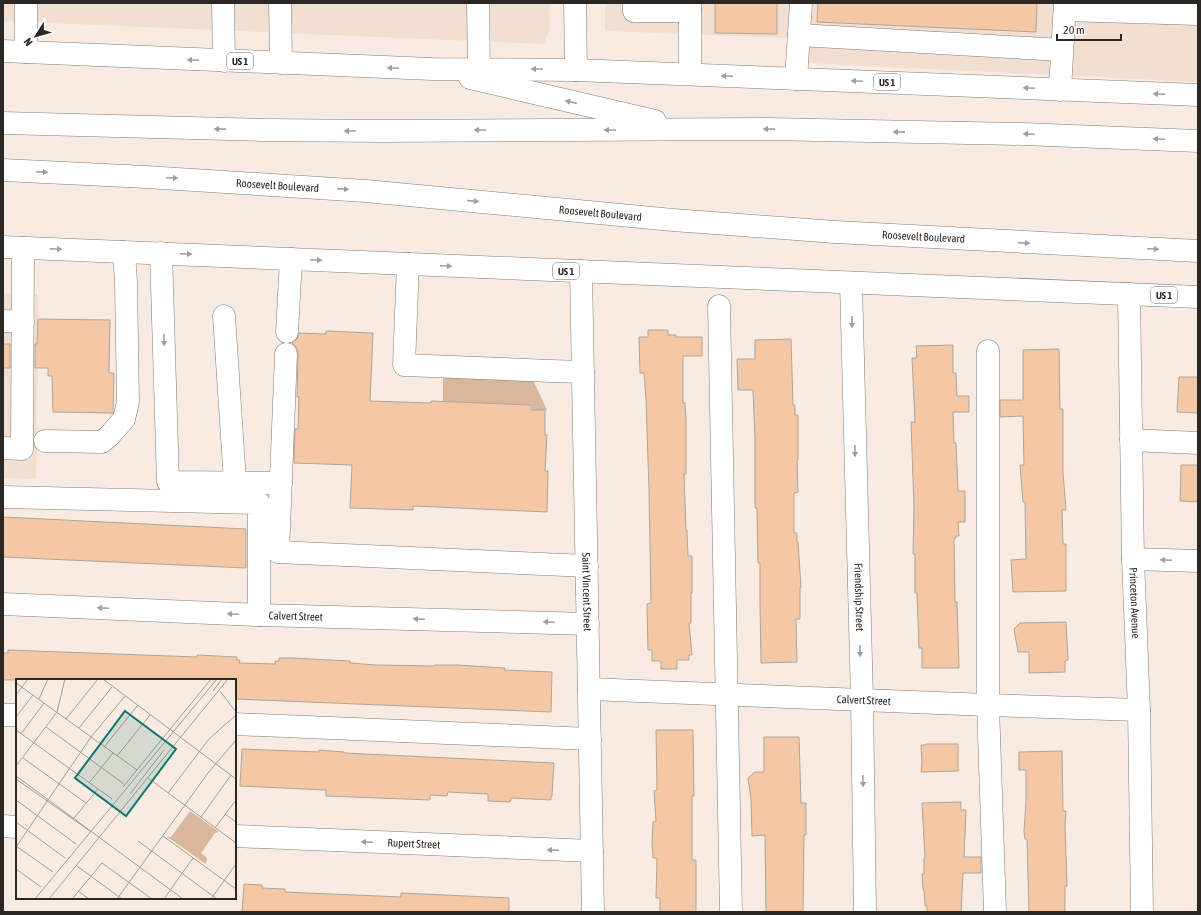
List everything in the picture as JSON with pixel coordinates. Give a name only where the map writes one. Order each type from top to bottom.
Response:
[{"type":"main road","points":[[26,3],[26,52]]},
{"type":"main road","points":[[223,3],[224,61]]},
{"type":"main road","points":[[280,3],[281,63]]},
{"type":"main road","points":[[478,3],[479,69]]},
{"type":"main road","points":[[575,3],[576,70]]},
{"type":"main road","points":[[634,3],[634,11],[690,7],[690,74]]},
{"type":"main road","points":[[796,79],[801,3]]},
{"type":"main road","points":[[1060,90],[1065,6],[1198,14]]},
{"type":"main road","points":[[799,35],[1062,50]]},
{"type":"main road","name":"US 1","points":[[3,51],[432,69],[576,70],[690,74],[1198,95]]},
{"type":"main road","points":[[432,69],[691,129]]},
{"type":"main road","points":[[3,122],[264,130],[390,131],[776,129],[1015,134],[1198,141]]},
{"type":"main road","name":"Roosevelt Boulevard","points":[[3,170],[154,177],[366,191],[673,220],[829,232],[1198,251]]},
{"type":"main road","points":[[3,448],[22,449],[13,321],[13,247]]},
{"type":"main road","name":"US 1","points":[[13,247],[1198,297]]},
{"type":"main road","points":[[45,441],[102,442],[124,419],[128,402],[124,252]]},
{"type":"main road","points":[[161,253],[168,482],[281,483]]},
{"type":"main road","points":[[287,332],[290,259]]},
{"type":"main road","points":[[408,264],[404,365],[551,372],[583,372]]},
{"type":"main road","name":"Saint Vincent Street","points":[[581,271],[593,912]]},
{"type":"main road","name":"Friendship Street","points":[[850,283],[862,699],[865,912]]},
{"type":"main road","points":[[1129,294],[1198,286]]},
{"type":"main road","name":"Princeton Avenue","points":[[1129,294],[1133,559],[1139,710],[1142,912]]},
{"type":"main road","points":[[719,306],[731,912]]},
{"type":"main road","points":[[224,316],[235,482]]},
{"type":"main road","points":[[988,351],[988,705],[995,912]]},
{"type":"main road","points":[[286,354],[278,552],[587,566]]},
{"type":"main road","points":[[1131,440],[1198,443]]},
{"type":"main road","points":[[3,497],[259,503],[259,615]]},
{"type":"main road","points":[[1133,559],[1198,561]]},
{"type":"main road","name":"Calvert Street","points":[[3,604],[259,615],[588,624]]},
{"type":"main road","name":"Calvert Street","points":[[589,689],[1139,710]]},
{"type":"main road","points":[[3,715],[16,715]]},
{"type":"main road","points":[[236,724],[590,739]]},
{"type":"main road","points":[[3,826],[16,827]]},
{"type":"main road","name":"Rupert Street","points":[[236,836],[592,851]]},
{"type":"shaded area","points":[[3,3],[549,3],[550,28],[544,44],[3,21]]},
{"type":"shaded area","points":[[605,3],[1198,3],[1198,82],[787,62],[790,38],[605,31]]},
{"type":"shaded area","points":[[3,293],[39,294],[36,479],[3,478]]},
{"type":"shaded area","points":[[443,376],[532,378],[547,410],[532,410],[532,405],[443,403]]},
{"type":"building","points":[[715,3],[777,3],[777,34],[715,33]]},
{"type":"building","points":[[818,3],[1037,3],[1036,32],[817,22]]},
{"type":"building","points":[[38,319],[110,320],[109,373],[114,373],[113,413],[53,412],[52,376],[48,376],[48,368],[35,368],[35,344],[37,344]]},
{"type":"building","points":[[648,330],[668,330],[668,335],[676,335],[675,337],[702,337],[702,356],[683,356],[683,403],[685,403],[686,419],[686,474],[684,474],[686,530],[688,556],[692,556],[691,623],[689,623],[692,655],[689,655],[689,660],[677,660],[677,669],[661,669],[661,661],[652,661],[652,650],[648,650],[647,604],[651,603],[649,490],[646,399],[644,373],[640,373],[639,337],[648,337]]},
{"type":"building","points":[[326,331],[373,333],[370,401],[431,403],[431,401],[531,405],[531,410],[545,410],[545,435],[547,435],[545,471],[548,471],[547,512],[413,506],[413,510],[350,508],[352,465],[294,463],[295,429],[298,429],[299,397],[297,397],[298,354],[297,348],[292,343],[297,339],[299,333],[326,334]]},
{"type":"building","points":[[791,339],[793,405],[795,405],[795,415],[798,415],[798,492],[794,493],[794,533],[797,533],[801,587],[800,619],[796,619],[797,662],[761,663],[760,563],[758,563],[757,508],[755,508],[753,390],[738,390],[737,359],[755,359],[755,340]]},
{"type":"building","points":[[3,344],[10,344],[10,368],[3,368]]},
{"type":"building","points":[[953,345],[953,373],[956,373],[957,396],[969,396],[969,412],[953,412],[958,491],[965,491],[965,522],[958,522],[959,536],[954,538],[955,602],[957,602],[959,668],[922,668],[922,648],[919,648],[917,593],[915,593],[915,554],[913,554],[914,508],[911,422],[915,422],[912,358],[917,358],[916,346]]},
{"type":"building","points":[[1059,349],[1060,409],[1063,409],[1063,472],[1066,510],[1062,510],[1063,544],[1066,544],[1066,591],[1013,592],[1011,560],[1026,559],[1025,502],[1023,502],[1020,465],[1024,465],[1023,416],[1000,417],[1000,400],[1023,400],[1023,350]]},
{"type":"building","points":[[1179,377],[1198,377],[1198,413],[1177,412]]},
{"type":"building","points":[[1181,465],[1198,465],[1198,502],[1180,501]]},
{"type":"building","points":[[3,517],[246,529],[246,568],[3,557]]},
{"type":"building","points":[[1066,622],[1068,660],[1065,661],[1065,672],[1029,673],[1029,652],[1018,652],[1014,629],[1020,623]]},
{"type":"building","points":[[8,650],[197,657],[197,655],[237,657],[237,660],[240,660],[239,663],[275,664],[275,661],[279,661],[279,658],[291,658],[350,661],[350,663],[376,665],[457,665],[505,668],[504,670],[552,672],[551,712],[236,699],[236,679],[3,680],[3,653],[8,653]]},
{"type":"building","points":[[656,730],[693,730],[694,796],[692,796],[692,860],[696,860],[696,912],[660,912],[660,898],[656,898],[657,858],[653,858],[652,844],[653,822],[656,821],[654,791],[657,790]]},
{"type":"building","points":[[764,737],[799,737],[801,803],[806,803],[803,912],[766,912],[765,835],[752,836],[751,799],[748,778],[755,772],[764,772]]},
{"type":"building","points":[[958,744],[958,771],[921,772],[921,745]]},
{"type":"building","points":[[242,749],[319,752],[319,750],[344,753],[554,763],[552,796],[551,800],[511,798],[510,802],[488,801],[488,794],[448,792],[447,796],[430,795],[430,800],[326,796],[326,790],[240,786]]},
{"type":"building","points":[[1062,751],[1063,811],[1066,811],[1067,886],[1065,886],[1065,912],[1029,912],[1027,839],[1025,839],[1024,831],[1026,770],[1019,770],[1019,752]]},
{"type":"building","points":[[961,802],[961,810],[966,810],[964,857],[981,857],[981,873],[963,873],[961,912],[927,912],[927,906],[925,906],[922,874],[924,874],[925,858],[922,803]]},
{"type":"building","points":[[244,884],[262,885],[262,888],[285,889],[285,892],[401,897],[401,893],[509,898],[509,912],[242,912]]}]
